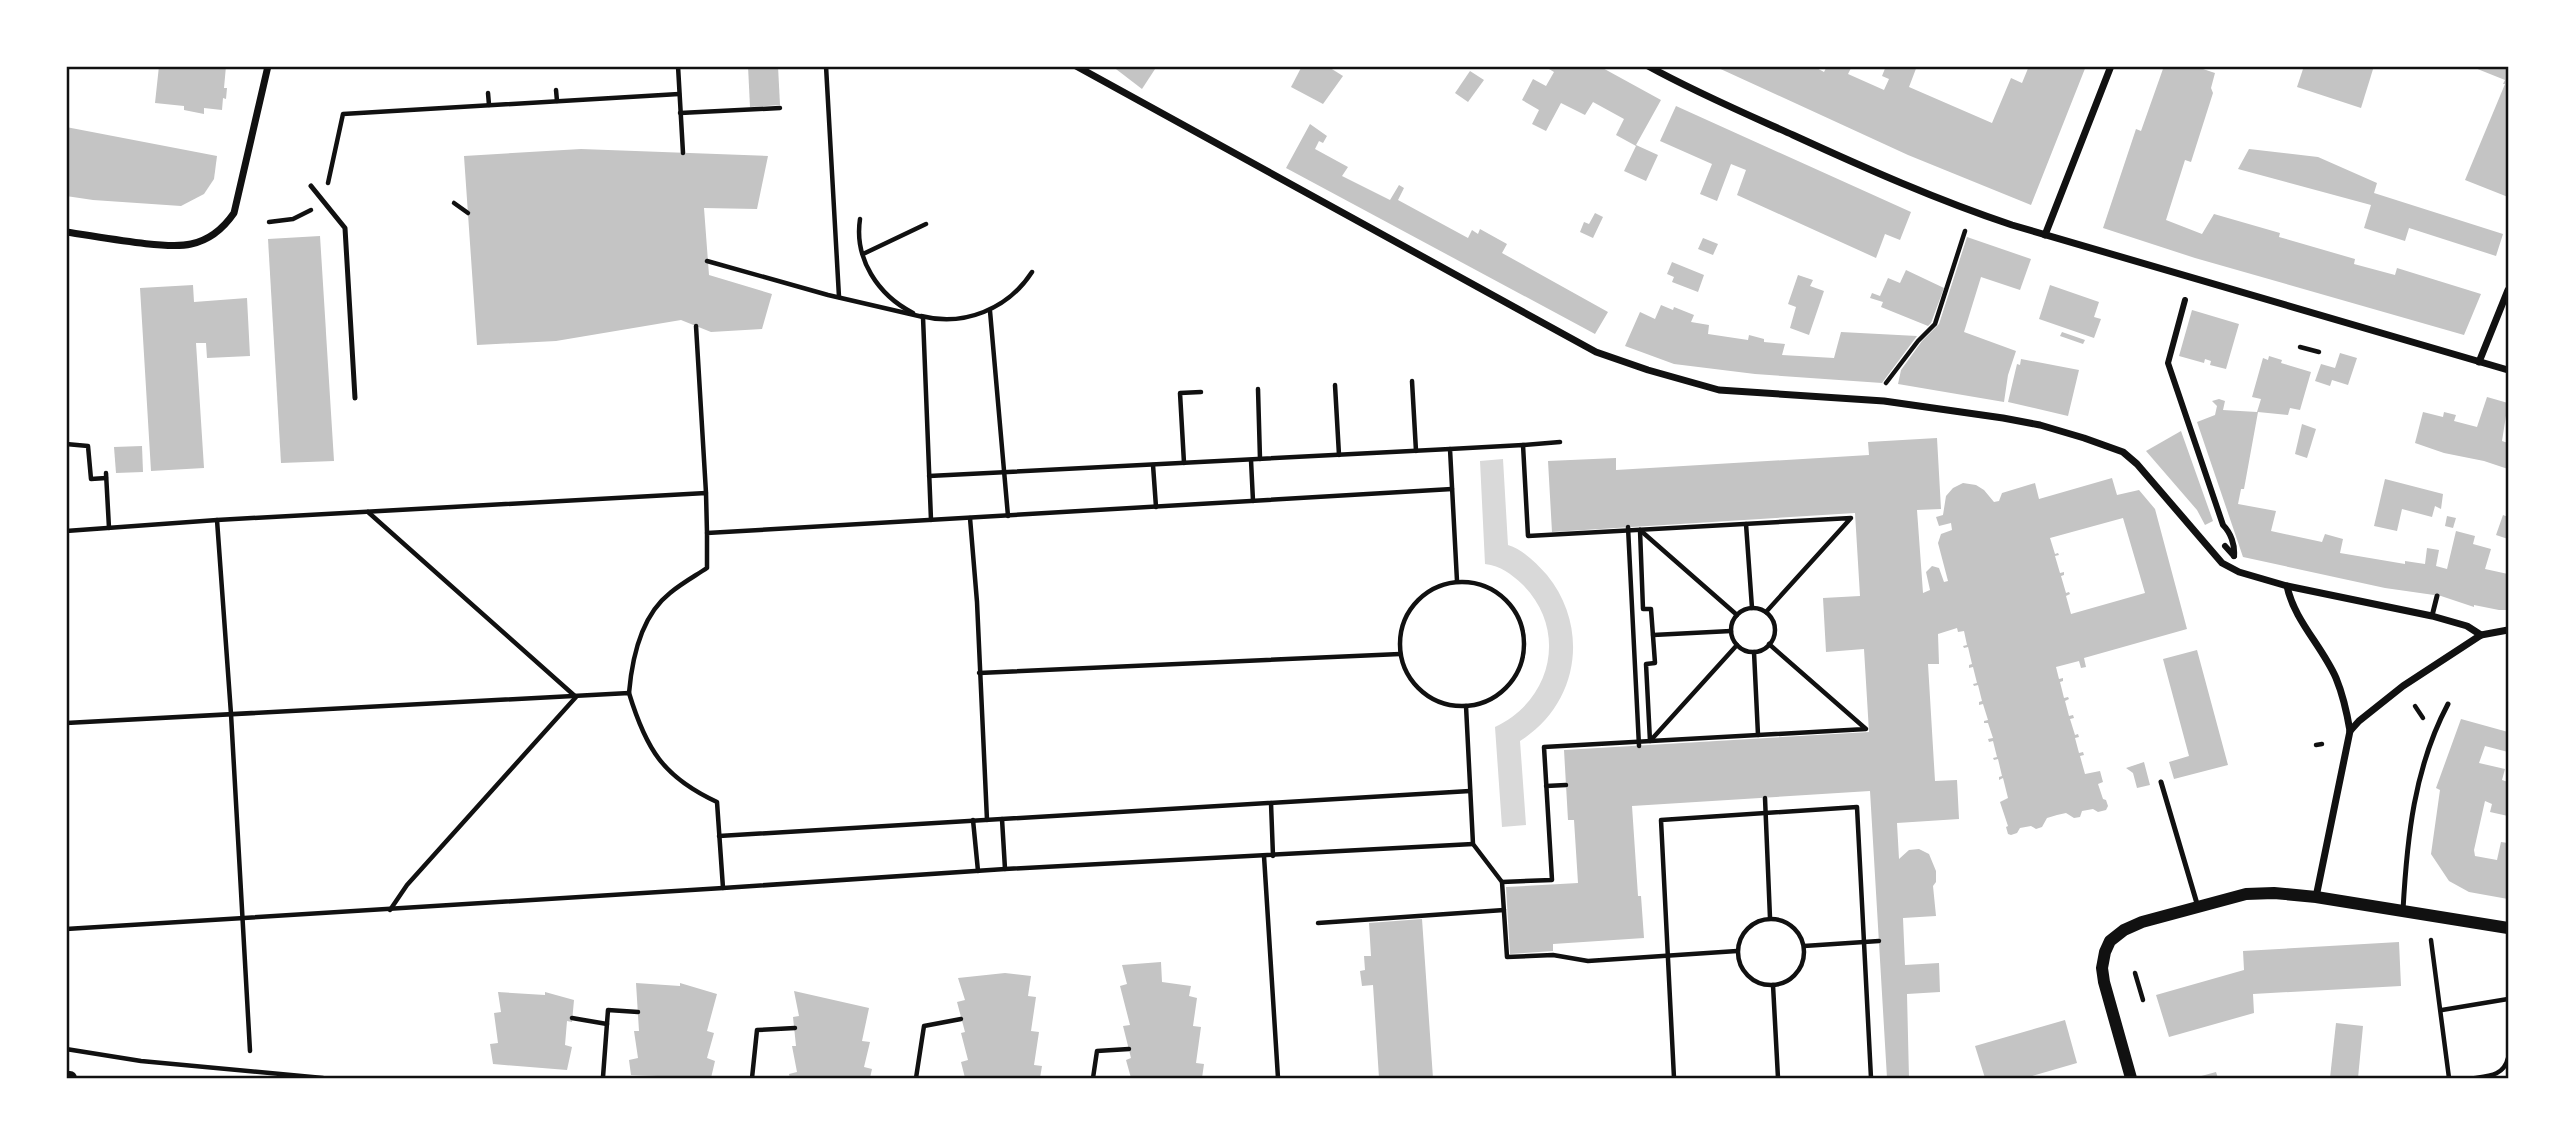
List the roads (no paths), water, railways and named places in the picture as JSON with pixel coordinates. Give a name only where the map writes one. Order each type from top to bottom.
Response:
[{"type":"street","points":[[66,232],[173,246],[190,244],[224,228],[234,213],[268,66]]},
{"type":"street","points":[[1076,66],[1596,352],[1718,390],[1884,401],[2040,425],[2123,452],[2168,499],[2222,563],[2239,572],[2287,586],[2432,616],[2468,626],[2481,635]]},
{"type":"street","points":[[1648,66],[1682,85],[1899,183],[1972,212],[2508,370]]},
{"type":"street","points":[[2045,235],[2111,66]]},
{"type":"street","points":[[2479,362],[2508,290]]},
{"type":"street","points":[[2185,300],[2168,363],[2223,525],[2228,530],[2235,549],[2234,556],[2225,546]]},
{"type":"street","points":[[2221,533],[2223,525]]},
{"type":"street","points":[[2287,586],[2291,602],[2335,677],[2350,731],[2316,897]]},
{"type":"street","points":[[2350,731],[2358,720],[2403,686],[2481,635],[2508,631]]},
{"type":"street","points":[[2131,1079],[2102,968],[2110,941],[2124,930],[2142,922],[2246,894],[2274,893],[2403,910],[2508,928]]},
{"type":"lane","points":[[311,186],[345,228],[355,398]]},
{"type":"lane","points":[[2432,616],[2437,596]]},
{"type":"lane","points":[[2403,910],[2412,809],[2432,734],[2448,704]]},
{"type":"lane","points":[[2161,782],[2198,907]]}]
